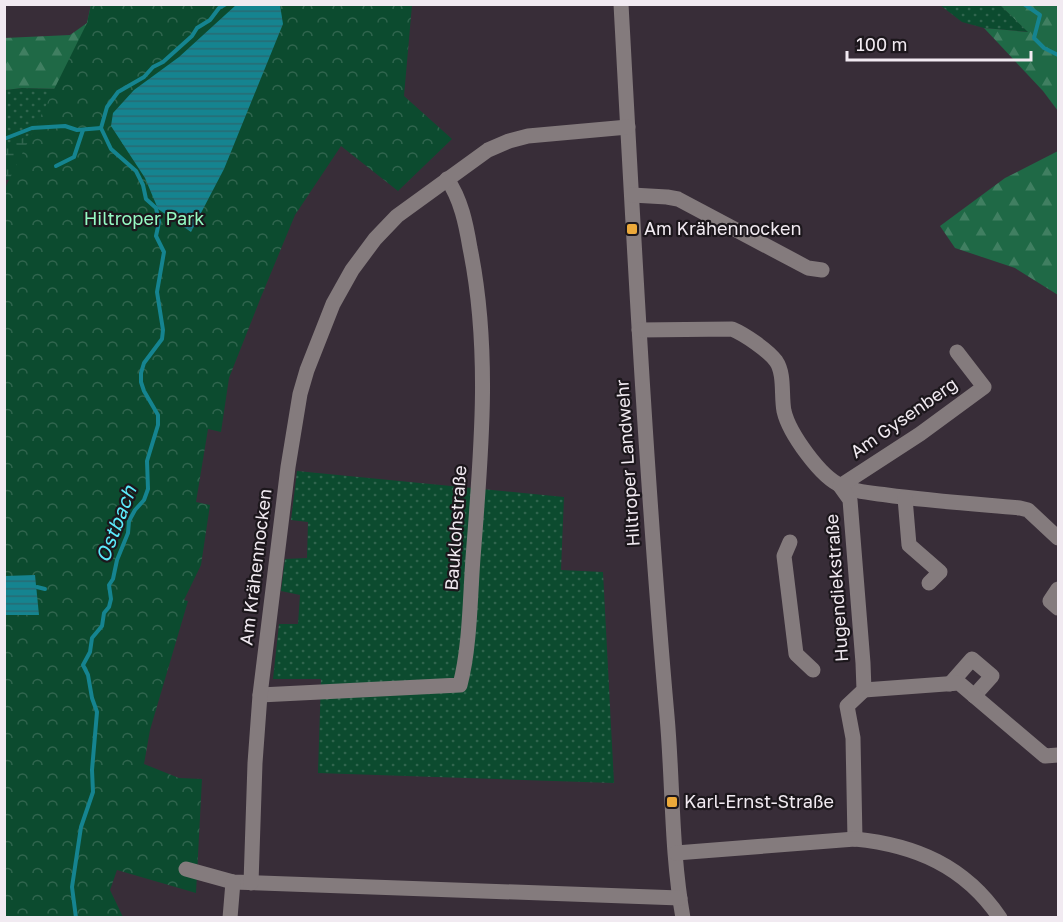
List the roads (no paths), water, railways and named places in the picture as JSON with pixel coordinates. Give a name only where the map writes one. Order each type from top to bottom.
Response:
[{"type":"street","name":"Hiltroper Landwehr","points":[[621,4],[652,537],[683,918]]},
{"type":"street","name":"Am Krähennocken","points":[[251,883],[260,694],[288,467],[300,394],[314,346],[333,304],[352,270],[375,238],[397,216],[488,150],[528,136],[628,127]]},
{"type":"street","name":"Bauklohstraße","points":[[260,694],[460,685],[463,672],[481,451],[483,345],[481,310],[466,224],[455,191],[447,179]]},
{"type":"street","points":[[632,195],[678,199],[808,268],[822,270]]},
{"type":"street","points":[[639,330],[732,329],[769,354],[777,362],[784,411],[790,427],[823,473],[840,486]]},
{"type":"street","name":"Am Gysenberg","points":[[840,486],[920,434],[984,387],[957,352]]},
{"type":"street","name":"Am Gysenberg","points":[[840,486],[905,498],[1020,508],[1028,510],[1059,538]]},
{"type":"street","name":"Hugendiekstraße","points":[[840,486],[850,500],[864,690]]},
{"type":"street","points":[[905,498],[909,545],[940,572],[929,583]]},
{"type":"street","name":"Hugendiekstraße","points":[[790,542],[784,556],[796,654],[813,670]]},
{"type":"street","points":[[1059,589],[1050,601],[1059,608]]},
{"type":"street","points":[[950,684],[972,659],[992,676],[974,696]]},
{"type":"street","points":[[855,839],[853,738],[847,706],[864,690],[959,683],[1045,756],[1059,755]]},
{"type":"street","points":[[676,853],[855,839],[880,842],[904,847],[932,858],[969,883],[1000,918]]},
{"type":"street","points":[[186,869],[233,882],[680,898]]},
{"type":"street","points":[[230,918],[233,882]]},
{"type":"water","points":[[236,5],[280,5],[283,24],[224,169],[191,232],[158,209],[145,178],[111,126],[113,113],[134,90],[179,57]]},
{"type":"water","points":[[35,575],[39,615],[5,615],[5,576]]},
{"type":"waterway","name":"Ostbach","points":[[76,918],[72,887],[81,827],[93,792],[92,770],[97,712],[88,675],[83,665],[90,652],[92,638],[102,626],[104,613],[109,607],[111,599],[109,585],[128,533],[129,521],[144,500],[148,489],[147,461],[158,425],[158,415],[144,391],[141,373],[144,363],[162,339],[163,330],[157,292],[164,252],[156,236],[159,222],[156,208],[146,199],[143,185],[136,171],[111,149],[101,128],[107,107],[118,92],[144,77],[153,67],[163,62],[192,36],[197,28],[210,20],[219,8],[226,4]]},
{"type":"waterway","points":[[1024,4],[1040,15],[1034,38],[1044,48],[1058,55]]},
{"type":"waterway","points":[[4,139],[32,128],[65,126],[77,130],[101,128]]},
{"type":"waterway","points":[[56,166],[74,157],[83,130]]},
{"type":"waterway","points":[[37,587],[45,589]]},
{"type":"place","name":"Am Krähennocken","points":[[632,229]]},
{"type":"place","name":"Karl-Ernst-Straße","points":[[672,802]]},
{"type":"park label","name":"Hiltroper Park","points":[[144,219]]}]
